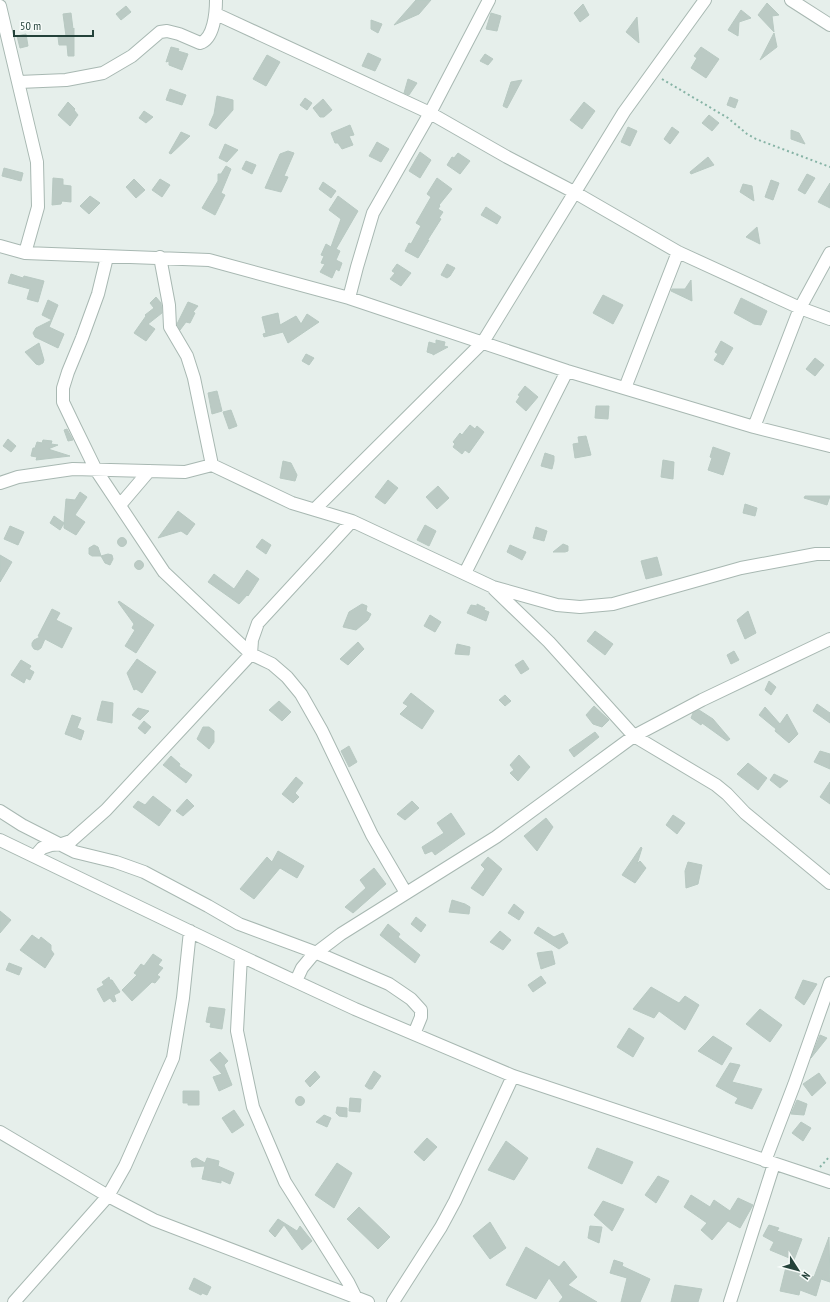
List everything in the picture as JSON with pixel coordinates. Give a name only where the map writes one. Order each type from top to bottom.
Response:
[{"type":"street","points":[[19,82],[66,80],[103,74],[132,56],[160,32],[167,31],[179,34],[200,43],[205,42],[208,38],[216,14],[216,0]]},
{"type":"street","points":[[349,298],[373,213],[430,113],[489,0]]},
{"type":"street","points":[[315,509],[483,342],[624,112],[705,0]]},
{"type":"street","points":[[791,0],[830,25]]},
{"type":"street","points":[[0,6],[37,162],[38,207],[25,253]]},
{"type":"street","points":[[216,14],[430,113],[507,157],[574,192],[678,252],[800,308],[830,319]]},
{"type":"street","points":[[0,246],[25,253],[209,260],[349,298],[567,371],[754,427],[830,446]]},
{"type":"street","points":[[625,388],[678,252]]},
{"type":"street","points":[[754,427],[800,308],[830,253]]},
{"type":"street","points":[[107,257],[98,294],[88,325],[68,372],[63,388],[63,402],[96,470],[164,572],[251,654],[272,664],[287,677],[301,694],[322,731],[372,835],[406,893]]},
{"type":"street","points":[[160,258],[169,305],[170,327],[187,356],[194,378],[212,465]]},
{"type":"street","points":[[465,573],[567,371]]},
{"type":"street","points":[[0,483],[18,477],[65,470],[185,472],[212,465],[292,502],[352,521],[492,587],[556,605],[580,607],[613,604],[741,568],[816,554],[830,554]]},
{"type":"street","points":[[120,505],[149,472]]},
{"type":"street","points":[[35,856],[42,848],[71,841],[106,810],[251,654],[252,640],[258,623],[352,521]]},
{"type":"street","points":[[492,587],[525,617],[549,642],[634,736],[727,794],[745,813],[830,883]]},
{"type":"street","points":[[296,981],[302,968],[316,953],[340,934],[496,837],[634,736],[702,700],[830,639]]},
{"type":"street","points":[[0,811],[22,825],[62,844],[75,852],[106,859],[144,872],[239,924],[316,953],[389,984],[411,999],[421,1010],[421,1017],[414,1034]]},
{"type":"street","points":[[0,840],[190,932],[355,1009],[513,1076],[830,1182]]},
{"type":"street","points":[[14,1302],[108,1196],[125,1166],[173,1058],[183,998],[190,932]]},
{"type":"street","points":[[241,956],[237,1031],[253,1107],[285,1182],[361,1301]]},
{"type":"street","points":[[730,1302],[769,1162],[830,983]]},
{"type":"street","points":[[392,1302],[452,1208],[513,1076]]},
{"type":"street","points":[[0,1132],[108,1196],[154,1220],[361,1301]]},
{"type":"path","points":[[652,72],[728,118],[747,134],[756,139],[830,167]]},
{"type":"building","points":[[416,0],[431,0],[419,14],[394,25]]},
{"type":"building","points":[[767,3],[779,15],[772,16],[774,32],[758,15]]},
{"type":"building","points":[[583,4],[589,15],[580,22],[574,13]]},
{"type":"building","points":[[126,6],[131,12],[121,20],[116,14]]},
{"type":"building","points":[[741,10],[751,18],[739,22],[738,36],[728,30]]},
{"type":"building","points":[[71,13],[73,29],[74,28],[74,56],[68,56],[67,45],[59,45],[58,37],[66,36],[63,14]]},
{"type":"building","points":[[491,13],[501,16],[497,31],[486,29]]},
{"type":"building","points":[[637,17],[639,43],[626,32]]},
{"type":"building","points":[[371,20],[382,24],[378,33],[371,29]]},
{"type":"building","points":[[774,33],[777,47],[760,60]]},
{"type":"building","points":[[26,34],[28,46],[20,48],[17,36]]},
{"type":"building","points":[[171,47],[188,54],[182,70],[169,65],[169,61],[166,62]]},
{"type":"building","points":[[701,47],[719,59],[706,78],[691,68],[697,58],[694,56]]},
{"type":"building","points":[[368,53],[381,59],[375,71],[362,66]]},
{"type":"building","points":[[485,54],[493,59],[488,65],[480,61]]},
{"type":"building","points":[[267,55],[280,62],[266,86],[253,79]]},
{"type":"building","points":[[408,79],[417,83],[409,95],[404,93]]},
{"type":"building","points":[[522,80],[507,108],[503,106],[511,82]]},
{"type":"building","points":[[170,89],[186,95],[182,105],[166,100]]},
{"type":"building","points":[[217,96],[233,100],[233,110],[216,129],[209,125],[214,114]]},
{"type":"building","points":[[730,97],[738,100],[735,108],[727,105]]},
{"type":"building","points":[[305,98],[312,103],[307,110],[300,105]]},
{"type":"building","points":[[323,99],[332,110],[324,117],[320,117],[313,108]]},
{"type":"building","points":[[68,102],[75,109],[74,110],[78,115],[70,126],[58,115]]},
{"type":"building","points":[[584,102],[595,111],[582,129],[570,120]]},
{"type":"building","points":[[144,111],[153,117],[146,123],[139,118]]},
{"type":"building","points":[[709,115],[719,123],[712,131],[702,123]]},
{"type":"building","points":[[350,125],[354,135],[349,136],[353,145],[342,149],[338,143],[335,143],[331,133]]},
{"type":"building","points":[[628,127],[637,131],[630,146],[621,142]]},
{"type":"building","points":[[672,127],[679,132],[670,144],[664,139]]},
{"type":"building","points":[[791,130],[799,133],[805,144],[791,139]]},
{"type":"building","points":[[181,132],[190,136],[171,154],[169,153]]},
{"type":"building","points":[[377,142],[389,149],[381,162],[369,156]]},
{"type":"building","points":[[225,144],[238,150],[227,162],[219,158]]},
{"type":"building","points":[[288,151],[294,153],[284,176],[288,177],[281,192],[265,188],[280,154]]},
{"type":"building","points":[[420,152],[431,160],[420,178],[409,171]]},
{"type":"building","points":[[458,153],[470,161],[460,174],[447,165],[452,157],[454,158]]},
{"type":"building","points":[[708,157],[714,165],[691,174],[690,172]]},
{"type":"building","points":[[246,161],[256,165],[252,174],[242,169]]},
{"type":"building","points":[[226,166],[231,169],[221,193],[225,195],[215,215],[202,208],[218,181],[218,174],[221,174]]},
{"type":"building","points":[[4,168],[23,173],[21,181],[2,176]]},
{"type":"building","points":[[807,174],[815,178],[805,194],[798,190]]},
{"type":"building","points":[[53,178],[63,179],[63,185],[71,186],[71,202],[62,201],[61,204],[52,205]]},
{"type":"building","points":[[437,178],[452,189],[439,205],[440,206],[438,209],[443,212],[439,218],[441,219],[418,258],[405,251],[409,243],[411,244],[421,226],[416,223],[431,197],[427,194]]},
{"type":"building","points":[[134,179],[145,190],[136,198],[126,187]]},
{"type":"building","points":[[160,179],[170,185],[162,197],[152,190]]},
{"type":"building","points":[[771,180],[779,183],[773,200],[765,197]]},
{"type":"building","points":[[323,182],[336,191],[331,198],[319,189]]},
{"type":"building","points":[[830,183],[830,208],[818,202]]},
{"type":"building","points":[[743,184],[752,186],[754,201],[740,192]]},
{"type":"building","points":[[90,196],[100,203],[89,214],[80,206]]},
{"type":"building","points":[[338,196],[358,211],[336,249],[340,251],[336,260],[342,263],[339,271],[336,269],[332,278],[320,272],[325,264],[321,263],[324,256],[321,255],[326,244],[331,247],[341,219],[329,210]]},
{"type":"building","points":[[486,207],[501,217],[497,224],[481,215]]},
{"type":"building","points":[[757,227],[760,244],[746,237]]},
{"type":"building","points":[[397,264],[411,273],[401,286],[390,279],[395,273],[392,271]]},
{"type":"building","points":[[447,264],[455,268],[447,278],[441,275]]},
{"type":"building","points":[[11,274],[23,278],[24,276],[44,281],[38,302],[27,299],[30,289],[8,283]]},
{"type":"building","points":[[691,280],[692,301],[671,291],[672,289],[685,289]]},
{"type":"building","points":[[603,295],[623,305],[613,324],[593,313]]},
{"type":"building","points":[[156,297],[161,303],[162,313],[148,324],[155,329],[146,341],[134,333],[146,316],[145,315],[154,308],[150,303]]},
{"type":"building","points":[[741,298],[767,311],[761,325],[754,324],[734,313]]},
{"type":"building","points":[[48,300],[58,305],[52,320],[42,315]]},
{"type":"building","points":[[188,302],[198,306],[193,312],[195,313],[190,323],[186,322],[180,330],[177,324]]},
{"type":"building","points":[[278,313],[280,325],[296,316],[301,324],[307,314],[319,322],[288,343],[283,332],[264,337],[263,334],[266,333],[262,317]]},
{"type":"building","points":[[52,320],[49,327],[64,334],[58,348],[35,337],[33,333],[36,328]]},
{"type":"building","points":[[436,340],[445,342],[444,346],[448,347],[433,355],[427,352],[429,342],[436,344]]},
{"type":"building","points":[[721,341],[733,348],[723,365],[714,360],[718,354],[715,352]]},
{"type":"building","points":[[39,343],[44,360],[43,363],[39,365],[36,364],[25,352]]},
{"type":"building","points":[[306,354],[314,358],[309,365],[302,361]]},
{"type":"building","points":[[815,358],[824,365],[815,376],[806,369]]},
{"type":"building","points":[[525,386],[538,397],[526,411],[516,402],[520,396],[518,395]]},
{"type":"building","points":[[217,391],[222,411],[212,414],[208,393]]},
{"type":"building","points":[[596,406],[609,406],[608,419],[595,418]]},
{"type":"building","points":[[231,410],[237,426],[229,429],[223,412]]},
{"type":"building","points":[[470,425],[475,429],[477,426],[484,432],[469,453],[465,450],[462,454],[453,447],[455,444],[453,442],[460,433],[462,435]]},
{"type":"building","points":[[67,429],[73,440],[68,441],[64,430]]},
{"type":"building","points":[[586,436],[591,455],[575,458],[573,444],[579,443],[578,437]]},
{"type":"building","points":[[8,439],[16,446],[11,452],[3,446]]},
{"type":"building","points":[[43,440],[52,441],[51,444],[58,445],[48,449],[70,456],[36,460],[37,457],[31,456],[33,448],[35,448],[37,442],[42,443]]},
{"type":"building","points":[[713,447],[730,453],[723,475],[708,470],[712,458],[710,457]]},
{"type":"building","points":[[545,453],[554,456],[552,469],[541,466]]},
{"type":"building","points":[[663,460],[674,462],[673,479],[661,477]]},
{"type":"building","points":[[283,461],[291,463],[297,475],[295,481],[280,478]]},
{"type":"building","points":[[388,480],[398,488],[385,504],[375,497]]},
{"type":"building","points":[[438,486],[449,498],[437,509],[426,497]]},
{"type":"building","points":[[80,492],[87,497],[75,515],[85,522],[76,535],[64,528],[66,499],[75,500]]},
{"type":"building","points":[[805,496],[830,496],[827,505],[804,498]]},
{"type":"building","points":[[745,504],[757,508],[755,516],[743,513]]},
{"type":"building","points":[[178,511],[195,524],[187,535],[181,531],[158,538]]},
{"type":"building","points":[[54,516],[64,523],[60,530],[50,523]]},
{"type":"building","points":[[425,525],[436,531],[429,546],[417,540]]},
{"type":"building","points":[[10,526],[24,532],[18,545],[4,539]]},
{"type":"building","points":[[536,527],[547,531],[544,541],[533,538]]},
{"type":"building","points":[[122,537],[127,542],[122,547],[117,542]]},
{"type":"building","points":[[262,539],[271,545],[266,554],[256,547]]},
{"type":"building","points":[[563,544],[568,546],[568,551],[553,552]]},
{"type":"building","points":[[94,545],[98,547],[101,556],[92,556],[89,554],[89,548]]},
{"type":"building","points":[[510,545],[526,552],[522,560],[507,552]]},
{"type":"building","points":[[108,554],[112,555],[113,559],[110,565],[105,563],[101,556]]},
{"type":"building","points":[[0,555],[12,562],[0,582]]},
{"type":"building","points":[[657,557],[662,575],[646,579],[641,561]]},
{"type":"building","points":[[137,561],[141,561],[143,565],[141,569],[137,569],[135,567],[135,563]]},
{"type":"building","points":[[247,570],[259,579],[248,596],[247,595],[239,604],[208,582],[214,574],[234,589]]},
{"type":"building","points":[[119,601],[154,625],[136,653],[125,646],[135,630],[132,628],[134,624],[118,602]]},
{"type":"building","points":[[362,604],[367,606],[366,611],[371,614],[368,620],[356,630],[343,627],[349,612]]},
{"type":"building","points":[[477,604],[489,612],[486,621],[467,613],[471,605],[477,606]]},
{"type":"building","points":[[52,609],[60,613],[56,620],[72,628],[62,648],[45,639],[41,648],[38,650],[34,649],[32,643],[40,637],[38,636]]},
{"type":"building","points":[[748,611],[756,633],[745,639],[737,620]]},
{"type":"building","points":[[430,615],[441,622],[435,632],[424,626]]},
{"type":"building","points":[[595,631],[613,644],[605,655],[587,641]]},
{"type":"building","points":[[358,642],[364,649],[348,665],[340,659]]},
{"type":"building","points":[[457,644],[470,647],[469,655],[455,654]]},
{"type":"building","points":[[734,651],[739,660],[731,664],[727,655]]},
{"type":"building","points":[[137,659],[156,672],[142,693],[136,689],[134,690],[127,673]]},
{"type":"building","points":[[21,660],[31,666],[29,669],[34,672],[30,680],[26,678],[24,683],[11,675]]},
{"type":"building","points":[[523,660],[529,669],[521,674],[515,665]]},
{"type":"building","points":[[769,681],[776,687],[771,695],[765,690]]},
{"type":"building","points":[[411,693],[434,711],[422,729],[400,714],[408,706],[403,703]]},
{"type":"building","points":[[505,695],[511,701],[505,706],[499,700]]},
{"type":"building","points":[[102,701],[113,703],[112,723],[97,720]]},
{"type":"building","points":[[279,701],[291,712],[282,721],[269,710]]},
{"type":"building","points":[[817,704],[830,713],[830,723],[813,711]]},
{"type":"building","points":[[594,706],[609,720],[602,727],[593,724],[586,715]]},
{"type":"building","points":[[765,707],[780,724],[787,714],[798,734],[789,743],[775,731],[776,729],[759,715]]},
{"type":"building","points":[[138,708],[149,711],[140,720],[132,715]]},
{"type":"building","points":[[699,710],[713,719],[730,739],[727,741],[702,723],[701,725],[691,718],[693,713]]},
{"type":"building","points":[[72,715],[81,718],[77,728],[84,731],[81,740],[65,734]]},
{"type":"building","points":[[144,721],[151,727],[145,734],[138,728]]},
{"type":"building","points":[[203,727],[209,727],[214,731],[214,742],[209,749],[197,739]]},
{"type":"building","points":[[595,732],[599,737],[574,757],[569,750]]},
{"type":"building","points":[[349,746],[357,762],[349,767],[341,751]]},
{"type":"building","points":[[820,751],[830,754],[830,769],[814,762]]},
{"type":"building","points":[[519,755],[530,767],[518,781],[510,773],[514,770],[510,765]]},
{"type":"building","points":[[171,756],[180,764],[179,766],[192,775],[186,783],[163,765]]},
{"type":"building","points":[[748,763],[767,778],[758,790],[737,774]]},
{"type":"building","points":[[774,774],[788,781],[780,788],[770,780]]},
{"type":"building","points":[[296,777],[303,783],[295,793],[299,797],[293,803],[282,794]]},
{"type":"building","points":[[830,782],[830,804],[820,797]]},
{"type":"building","points":[[153,796],[171,810],[159,826],[133,807],[138,801],[145,805]]},
{"type":"building","points":[[187,799],[194,806],[183,816],[176,811]]},
{"type":"building","points":[[412,801],[419,808],[405,820],[397,814]]},
{"type":"building","points":[[451,813],[465,834],[435,855],[432,851],[425,854],[422,847],[444,833],[437,823]]},
{"type":"building","points":[[673,815],[685,823],[677,834],[666,825]]},
{"type":"building","points":[[546,818],[553,827],[537,851],[524,836]]},
{"type":"building","points":[[641,847],[642,848],[637,864],[640,861],[646,868],[635,883],[622,875]]},
{"type":"building","points":[[278,851],[304,866],[297,878],[280,868],[254,899],[240,889],[267,857],[272,862]]},
{"type":"building","points":[[488,857],[502,869],[483,896],[471,888],[485,869],[481,865]]},
{"type":"building","points":[[688,862],[702,865],[698,884],[686,888],[685,871]]},
{"type":"building","points":[[374,868],[386,884],[353,913],[345,907],[366,888],[360,880]]},
{"type":"building","points":[[452,900],[470,907],[469,914],[449,912]]},
{"type":"building","points":[[514,904],[524,912],[519,920],[508,913]]},
{"type":"building","points":[[0,911],[11,920],[0,933]]},
{"type":"building","points":[[416,917],[426,925],[421,932],[411,924]]},
{"type":"building","points":[[388,924],[400,934],[398,937],[420,955],[415,963],[380,935]]},
{"type":"building","points":[[538,927],[554,937],[563,933],[568,943],[559,949],[534,933]]},
{"type":"building","points":[[500,931],[511,940],[503,950],[490,942]]},
{"type":"building","points":[[32,935],[39,940],[41,937],[51,945],[51,950],[54,954],[45,968],[20,950]]},
{"type":"building","points":[[552,951],[555,964],[541,969],[537,953]]},
{"type":"building","points":[[153,954],[162,960],[158,965],[163,968],[157,975],[160,977],[155,983],[152,982],[132,1001],[122,990],[137,975],[134,973],[141,964],[144,966]]},
{"type":"building","points":[[9,963],[22,968],[19,975],[6,970]]},
{"type":"building","points":[[541,976],[546,983],[533,992],[528,985]]},
{"type":"building","points":[[109,977],[120,992],[114,995],[116,1001],[113,1002],[110,998],[104,1002],[97,989],[104,985],[102,982]]},
{"type":"building","points":[[803,980],[817,984],[804,1005],[795,998]]},
{"type":"building","points":[[651,987],[679,1003],[685,996],[699,1005],[685,1030],[659,1011],[654,1018],[633,1009]]},
{"type":"building","points":[[209,1007],[225,1009],[222,1029],[210,1027],[211,1023],[206,1022]]},
{"type":"building","points":[[760,1009],[782,1025],[770,1042],[746,1024]]},
{"type":"building","points":[[629,1028],[644,1038],[633,1057],[617,1047]]},
{"type":"building","points":[[820,1035],[827,1038],[811,1058]]},
{"type":"building","points":[[713,1036],[732,1048],[722,1065],[698,1051]]},
{"type":"building","points":[[220,1052],[228,1061],[224,1065],[232,1085],[219,1091],[213,1077],[222,1074],[210,1060]]},
{"type":"building","points":[[730,1063],[740,1065],[732,1082],[762,1089],[752,1109],[735,1103],[738,1098],[716,1086]]},
{"type":"building","points":[[315,1071],[320,1077],[310,1087],[305,1081]]},
{"type":"building","points":[[374,1071],[381,1076],[372,1089],[369,1089],[365,1086]]},
{"type":"building","points":[[819,1073],[826,1083],[812,1096],[803,1084]]},
{"type":"building","points":[[183,1091],[199,1091],[199,1105],[188,1105],[188,1103],[183,1103]]},
{"type":"building","points":[[298,1097],[302,1097],[304,1101],[302,1105],[298,1105],[296,1103],[296,1099]]},
{"type":"building","points":[[350,1098],[361,1099],[360,1112],[349,1111]]},
{"type":"building","points":[[797,1100],[807,1104],[804,1115],[791,1114]]},
{"type":"building","points":[[337,1107],[347,1108],[347,1117],[339,1116],[336,1113]]},
{"type":"building","points":[[234,1110],[244,1125],[232,1133],[222,1118]]},
{"type":"building","points":[[324,1115],[331,1118],[327,1127],[316,1122]]},
{"type":"building","points":[[801,1122],[811,1128],[803,1141],[792,1133]]},
{"type":"building","points":[[427,1138],[437,1147],[424,1161],[414,1152]]},
{"type":"building","points":[[506,1141],[528,1158],[514,1180],[488,1170]]},
{"type":"building","points":[[597,1148],[633,1162],[622,1184],[588,1168]]},
{"type":"building","points":[[196,1158],[205,1163],[207,1158],[219,1161],[218,1166],[234,1173],[230,1184],[221,1180],[221,1183],[202,1179],[205,1166],[192,1167],[191,1161]]},
{"type":"building","points":[[337,1163],[352,1173],[334,1208],[315,1195]]},
{"type":"building","points":[[658,1176],[669,1181],[656,1203],[645,1195]]},
{"type":"building","points":[[691,1195],[710,1207],[714,1200],[730,1211],[738,1198],[753,1205],[740,1228],[728,1221],[712,1240],[701,1230],[707,1223],[684,1207]]},
{"type":"building","points":[[603,1201],[624,1209],[612,1231],[594,1215]]},
{"type":"building","points":[[359,1207],[390,1237],[378,1249],[347,1219]]},
{"type":"building","points":[[278,1219],[297,1231],[300,1226],[312,1241],[302,1250],[284,1225],[275,1237],[269,1231]]},
{"type":"building","points":[[490,1222],[506,1248],[490,1259],[473,1236]]},
{"type":"building","points":[[769,1225],[779,1228],[777,1231],[802,1239],[794,1260],[770,1250],[774,1242],[763,1236]]},
{"type":"building","points":[[590,1226],[602,1227],[599,1243],[588,1238]]},
{"type":"building","points":[[829,1237],[830,1282],[821,1279],[816,1296],[800,1290],[799,1295],[780,1291],[786,1267],[814,1277]]},
{"type":"building","points":[[526,1247],[559,1267],[564,1261],[577,1277],[568,1285],[597,1302],[559,1302],[563,1297],[549,1278],[536,1299],[506,1285]]},
{"type":"building","points":[[614,1260],[623,1263],[622,1266],[650,1279],[640,1302],[621,1302],[627,1278],[610,1273]]},
{"type":"building","points":[[194,1278],[211,1287],[207,1295],[202,1293],[201,1295],[189,1289]]},
{"type":"building","points":[[675,1285],[702,1289],[698,1302],[671,1302]]}]
